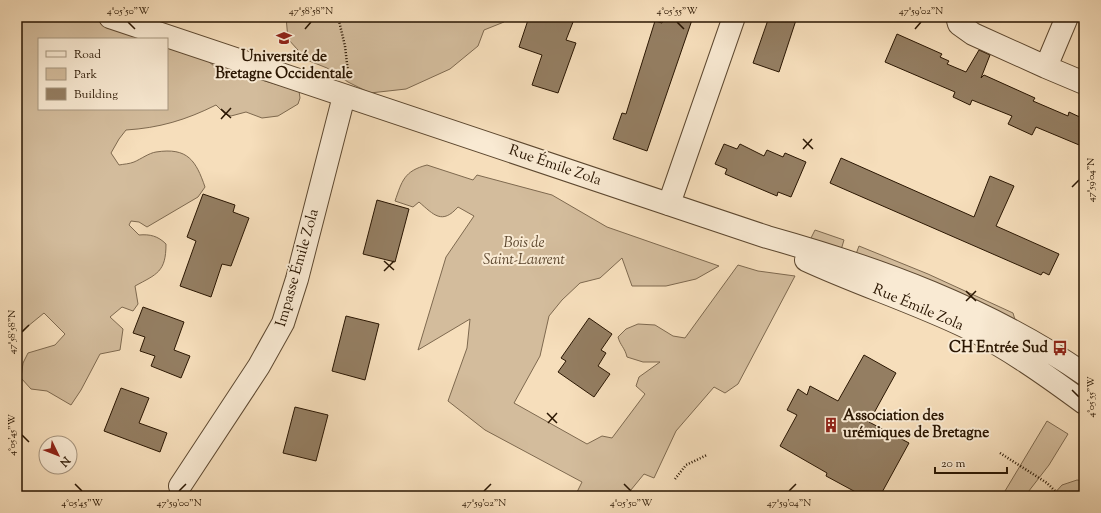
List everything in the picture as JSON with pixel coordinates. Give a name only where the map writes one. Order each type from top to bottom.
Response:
[{"type":"street","name":"Rue Émile Zola","points":[[110,17],[767,237],[846,260],[951,300],[1008,327],[1084,374]]},
{"type":"street","points":[[669,204],[734,17]]},
{"type":"street","points":[[957,17],[959,24],[969,32],[1084,83]]},
{"type":"street","points":[[1046,67],[1067,17]]},
{"type":"street","name":"Impasse Émile Zola","points":[[180,486],[259,366],[283,323],[297,279],[344,96]]},
{"type":"street","name":"Rue Émile Zola","points":[[767,237],[790,252],[820,267],[929,311],[978,333],[1035,368],[1084,403]]},
{"type":"path","points":[[338,17],[348,70],[344,96]]},
{"type":"path","points":[[1000,453],[1047,483],[1060,496]]},
{"type":"path","points":[[675,480],[686,465],[707,455]]},
{"type":"path","points":[[1075,496],[1084,486]]},
{"type":"green space","points":[[17,17],[89,17],[153,38],[38,38],[38,110],[168,110],[168,43],[202,56],[214,66],[299,91],[300,98],[298,104],[278,116],[262,118],[246,112],[231,116],[225,114],[216,105],[194,115],[172,122],[126,130],[119,139],[111,153],[119,165],[134,162],[153,153],[167,151],[176,152],[183,154],[194,163],[205,187],[198,197],[147,227],[139,222],[131,221],[129,225],[139,235],[154,236],[166,244],[164,261],[159,271],[135,286],[138,304],[133,311],[122,307],[110,317],[123,329],[120,350],[100,354],[81,390],[71,405],[47,391],[31,389],[21,378],[23,363],[28,353],[55,345],[65,334],[44,313],[22,331],[17,328]]},
{"type":"green space","points":[[286,17],[504,17],[504,22],[484,30],[478,46],[450,69],[406,89],[370,93],[348,82],[327,68],[307,60],[288,39]]},
{"type":"green space","name":"Bois de Saint-Laurent","points":[[427,165],[473,180],[477,175],[552,195],[607,227],[719,266],[696,279],[666,286],[632,286],[622,258],[600,278],[580,283],[562,300],[549,316],[540,356],[514,403],[587,444],[602,436],[612,438],[645,394],[636,386],[639,377],[660,362],[643,362],[627,357],[618,337],[626,329],[638,324],[655,325],[673,336],[685,338],[738,265],[758,271],[795,276],[738,384],[725,393],[714,387],[676,431],[654,478],[644,474],[626,496],[575,496],[582,482],[485,430],[448,401],[467,348],[470,319],[418,350],[446,257],[474,216],[458,207],[447,216],[443,217],[429,211],[419,202],[413,207],[395,201],[405,178],[413,170]]},
{"type":"green space","points":[[815,230],[844,240],[841,250],[810,240]]},
{"type":"green space","points":[[859,246],[928,274],[1013,313],[1016,323],[856,254]]},
{"type":"green space","points":[[1047,421],[1068,434],[1049,465],[1025,496],[1002,496]]},
{"type":"green space","points":[[1077,480],[1084,481],[1084,496],[1052,496],[1062,485]]},
{"type":"building","points":[[529,17],[575,17],[566,40],[576,43],[558,93],[532,85],[542,55],[519,47]]},
{"type":"building","points":[[664,17],[693,17],[647,151],[613,139],[622,113],[626,114],[655,21],[662,23]]},
{"type":"building","points":[[769,17],[797,17],[779,72],[753,63]]},
{"type":"building","points":[[897,34],[942,54],[940,57],[949,61],[947,64],[966,72],[979,50],[990,55],[981,78],[984,75],[1035,98],[1033,101],[1068,116],[1069,112],[1084,119],[1084,147],[1036,127],[1032,135],[1008,124],[1012,116],[972,100],[970,105],[953,97],[955,92],[885,62]]},
{"type":"building","points":[[724,144],[737,149],[740,144],[764,156],[767,150],[783,157],[785,153],[806,162],[791,197],[778,192],[777,196],[725,174],[727,169],[715,164]]},
{"type":"building","points":[[841,158],[974,217],[990,176],[1014,186],[996,226],[1059,254],[1049,275],[1043,272],[1041,275],[830,183]]},
{"type":"building","points":[[203,194],[235,205],[233,212],[249,218],[231,266],[222,264],[211,297],[180,286],[196,241],[187,237]]},
{"type":"building","points":[[377,200],[409,209],[395,262],[363,254]]},
{"type":"building","points":[[143,307],[184,322],[174,350],[190,356],[181,378],[151,366],[155,356],[140,351],[145,337],[133,333]]},
{"type":"building","points":[[346,316],[379,324],[365,380],[332,371]]},
{"type":"building","points":[[589,318],[612,334],[601,350],[606,353],[598,366],[610,374],[594,397],[558,372],[566,361],[561,358]]},
{"type":"building","name":"Association des urémiques de Bretagne","points":[[864,355],[896,373],[869,422],[909,443],[880,496],[863,496],[826,476],[827,473],[780,446],[797,415],[787,410],[798,389],[807,395],[810,386],[838,401]]},
{"type":"building","points":[[121,388],[149,398],[139,423],[167,433],[160,452],[104,431]]},
{"type":"building","points":[[295,407],[328,415],[316,461],[283,453]]},
{"type":"place","name":"Université de Bretagne Occidentale","points":[[284,38]]},
{"type":"place","name":"CH Entrée Sud","points":[[1060,348]]},
{"type":"place","name":"Association des urémiques de Bretagne","points":[[831,425]]}]
